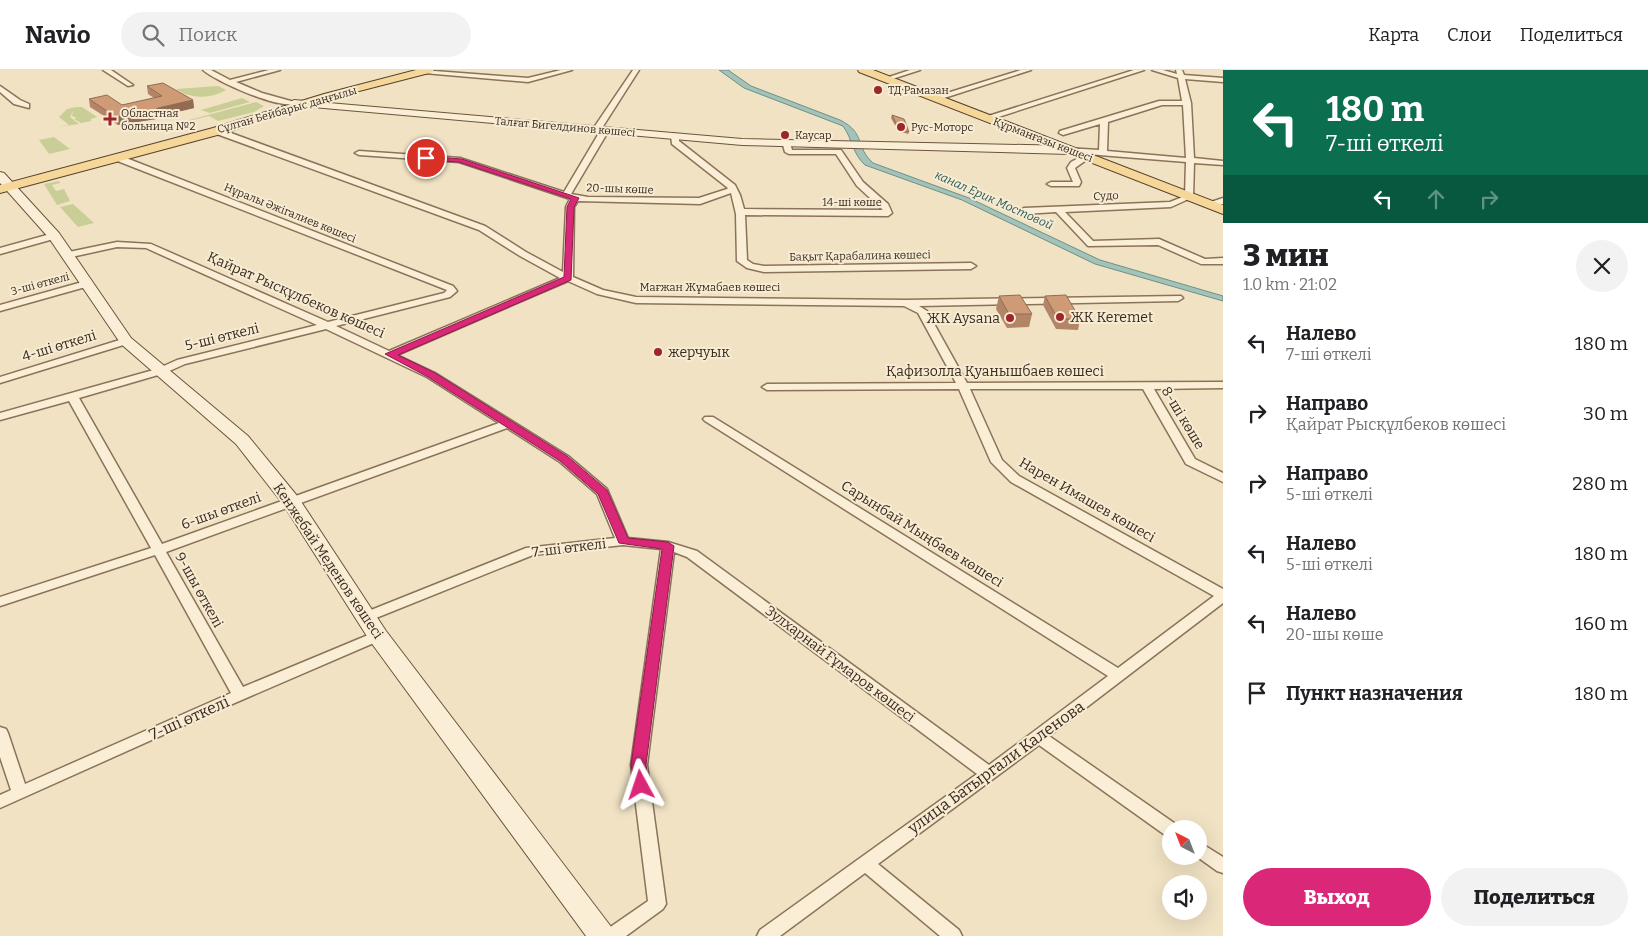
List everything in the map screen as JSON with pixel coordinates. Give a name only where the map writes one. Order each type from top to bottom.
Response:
[{"type":"main road","name":"Сұлтан Бейбарыс даңғылы","points":[[3,184],[423,70]]},
{"type":"main road","name":"Құрманғазы көшесі","points":[[863,70],[1223,210]]},
{"type":"main road","name":"Сұлтан Бейбарыс даңғылы","points":[[3,184],[118,158],[274,114],[299,103]]},
{"type":"main road","points":[[274,114],[305,107],[331,106]]},
{"type":"street","points":[[106,70],[130,85]]},
{"type":"street","points":[[206,70],[228,82],[279,101],[299,103]]},
{"type":"street","points":[[228,82],[277,70]]},
{"type":"street","points":[[423,70],[528,80],[569,70]]},
{"type":"street","points":[[390,354],[568,278],[571,197],[601,130],[636,70]]},
{"type":"street","points":[[886,79],[918,70]]},
{"type":"street","points":[[935,98],[1028,70]]},
{"type":"street","points":[[986,118],[1141,70]]},
{"type":"street","points":[[1155,70],[1223,80]]},
{"type":"street","points":[[1180,74],[1187,103],[1192,160],[1189,197]]},
{"type":"street","points":[[0,88],[17,102],[26,106]]},
{"type":"street","name":"Талғат Бигелдинов көшесі","points":[[299,103],[787,145],[837,146]]},
{"type":"street","points":[[1064,134],[1162,103],[1187,103]]},
{"type":"street","points":[[1103,152],[1104,120]]},
{"type":"street","name":"Мағжан Жұмабаев көшесі","points":[[217,130],[482,228],[523,254],[568,278],[600,292],[636,300],[848,300],[906,303],[1178,298]]},
{"type":"street","points":[[675,136],[675,142],[732,187],[736,193],[740,212]]},
{"type":"street","name":"14-ші көше","points":[[740,212],[888,213],[885,206],[860,184],[838,152],[789,152],[787,145]]},
{"type":"street","points":[[837,146],[1069,150],[1223,163]]},
{"type":"street","name":"20-шы көше","points":[[358,153],[460,160],[571,197],[700,201],[730,191],[732,187]]},
{"type":"street","points":[[1052,184],[1076,184],[1072,168],[1074,164],[1086,156]]},
{"type":"street","name":"Нұралы Әжiгалиев көшесi","points":[[118,158],[450,288],[452,292]]},
{"type":"street","name":"Кенжебай Меденов көшесі","points":[[3,184],[54,236],[126,341],[242,440],[291,501],[378,636],[602,936]]},
{"type":"street","name":"Судо","points":[[1024,211],[1171,204],[1189,197]]},
{"type":"street","points":[[1209,204],[1223,201]]},
{"type":"street","points":[[1059,210],[1091,244],[1159,242],[1204,262],[1223,261]]},
{"type":"street","name":"Бақыт Қарабалина көшесі","points":[[740,212],[742,261],[750,266],[764,269],[971,266]]},
{"type":"street","points":[[0,251],[54,236]]},
{"type":"street","name":"Қайрат Рысқұлбеков көшесі","points":[[67,255],[119,243],[130,242],[148,246],[390,354],[431,375],[564,459],[603,492],[623,541]]},
{"type":"street","name":"3-ші өткелі","points":[[0,308],[86,284]]},
{"type":"street","name":"5-ші өткелі","points":[[0,417],[161,371],[181,362],[447,295],[452,292]]},
{"type":"street","name":"Нарен Имашев көшесi","points":[[906,303],[922,311],[963,385],[997,462],[1015,478],[1223,595]]},
{"type":"street","name":"4-ші өткелі","points":[[0,380],[126,341]]},
{"type":"street","name":"8-шi көше","points":[[1146,385],[1190,461],[1223,478]]},
{"type":"street","name":"Қафизолла Қуанышбаев көшесi","points":[[767,387],[1223,385]]},
{"type":"street","name":"9-шы өткелі","points":[[73,397],[240,695]]},
{"type":"street","name":"Сарынбай Мыңбаев көшесі","points":[[708,419],[1119,676]]},
{"type":"street","name":"6-шы өткелі","points":[[0,602],[158,550],[506,424]]},
{"type":"street","name":"7-ші өткелі","points":[[366,618],[532,551],[623,541],[668,546],[692,554]]},
{"type":"street","points":[[612,936],[657,904],[638,765],[668,546]]},
{"type":"street","name":"Зулхарнай Ғұмаров көшесі","points":[[692,554],[989,774]]},
{"type":"street","name":"улица Батыргали Каленова","points":[[766,936],[1039,737],[1223,595]]},
{"type":"street","name":"7-ші өткелі","points":[[0,802],[378,636]]},
{"type":"street","points":[[0,733],[20,793]]},
{"type":"street","points":[[1039,737],[1162,824]]},
{"type":"street","points":[[1208,855],[1223,866]]},
{"type":"street","points":[[865,863],[952,936]]},
{"type":"green space","points":[[218,86],[226,90],[214,95],[201,97],[188,95],[176,89]]},
{"type":"green space","points":[[242,98],[250,102],[210,113],[201,110]]},
{"type":"green space","points":[[256,102],[264,106],[254,112],[218,121],[209,116],[156,129]]},
{"type":"green space","points":[[82,107],[97,117],[91,119],[91,121],[81,123],[72,116],[73,111],[70,117],[79,124],[58,127],[69,125],[59,117],[67,109]]},
{"type":"green space","points":[[54,137],[70,149],[49,154],[39,140]]},
{"type":"green space","points":[[59,181],[60,183],[52,185],[56,191],[64,189],[70,201],[57,205],[44,184]]},
{"type":"green space","points":[[73,204],[94,223],[78,227],[60,207]]},
{"type":"water","name":"канал Ерик Мостовой","points":[[719,70],[728,70],[751,86],[840,120],[854,130],[867,157],[873,163],[969,198],[1100,260],[1223,296],[1223,301],[1095,264],[962,200],[865,165],[857,156],[843,126],[744,88]]},
{"type":"building","points":[[163,83],[193,100],[155,110],[116,117],[89,99],[107,95],[122,105],[162,96],[147,86]]},
{"type":"building","points":[[892,115],[904,119],[909,132],[899,129]]},
{"type":"building","points":[[1020,295],[1032,314],[1009,314],[999,296]]},
{"type":"building","points":[[1066,295],[1080,319],[1058,319],[1045,296]]},
{"type":"place","name":"ТД Рамазан","points":[[878,90]]},
{"type":"place","name":"Областная больница №2","points":[[110,119]]},
{"type":"place","name":"Рус-Моторс","points":[[901,127]]},
{"type":"place","name":"Каусар","points":[[785,135]]},
{"type":"place","name":"ЖК Keremet","points":[[1060,317]]},
{"type":"place","name":"ЖК Aysana","points":[[1010,318]]},
{"type":"place","name":"жерчуык","points":[[658,352]]},
{"type":"route","points":[[426,158],[460,160],[575,198],[570,207],[568,278],[390,354],[431,375],[564,459],[603,492],[623,541],[668,546],[638,765],[641,785]]}]
